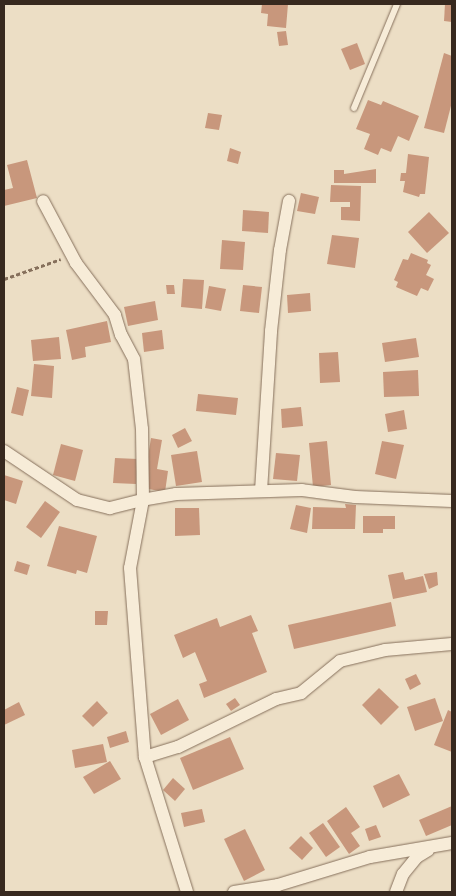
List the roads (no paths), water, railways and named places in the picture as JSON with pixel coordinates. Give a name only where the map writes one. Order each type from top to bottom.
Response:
[{"type":"street","points":[[43,201],[72,255],[115,315],[121,336],[134,359],[142,429],[143,500],[130,568],[145,757],[188,892]]},
{"type":"street","points":[[261,490],[271,331],[280,250],[289,201]]},
{"type":"street","points":[[4,451],[77,500],[110,508],[176,494],[261,490],[452,501]]},
{"type":"street","points":[[145,757],[178,746],[276,699],[301,693],[340,661],[385,650],[452,644]]},
{"type":"street","points":[[234,892],[278,885],[370,857],[452,843]]},
{"type":"street","points":[[396,892],[403,874],[417,857],[435,846]]},
{"type":"lane","points":[[354,108],[397,4]]}]
